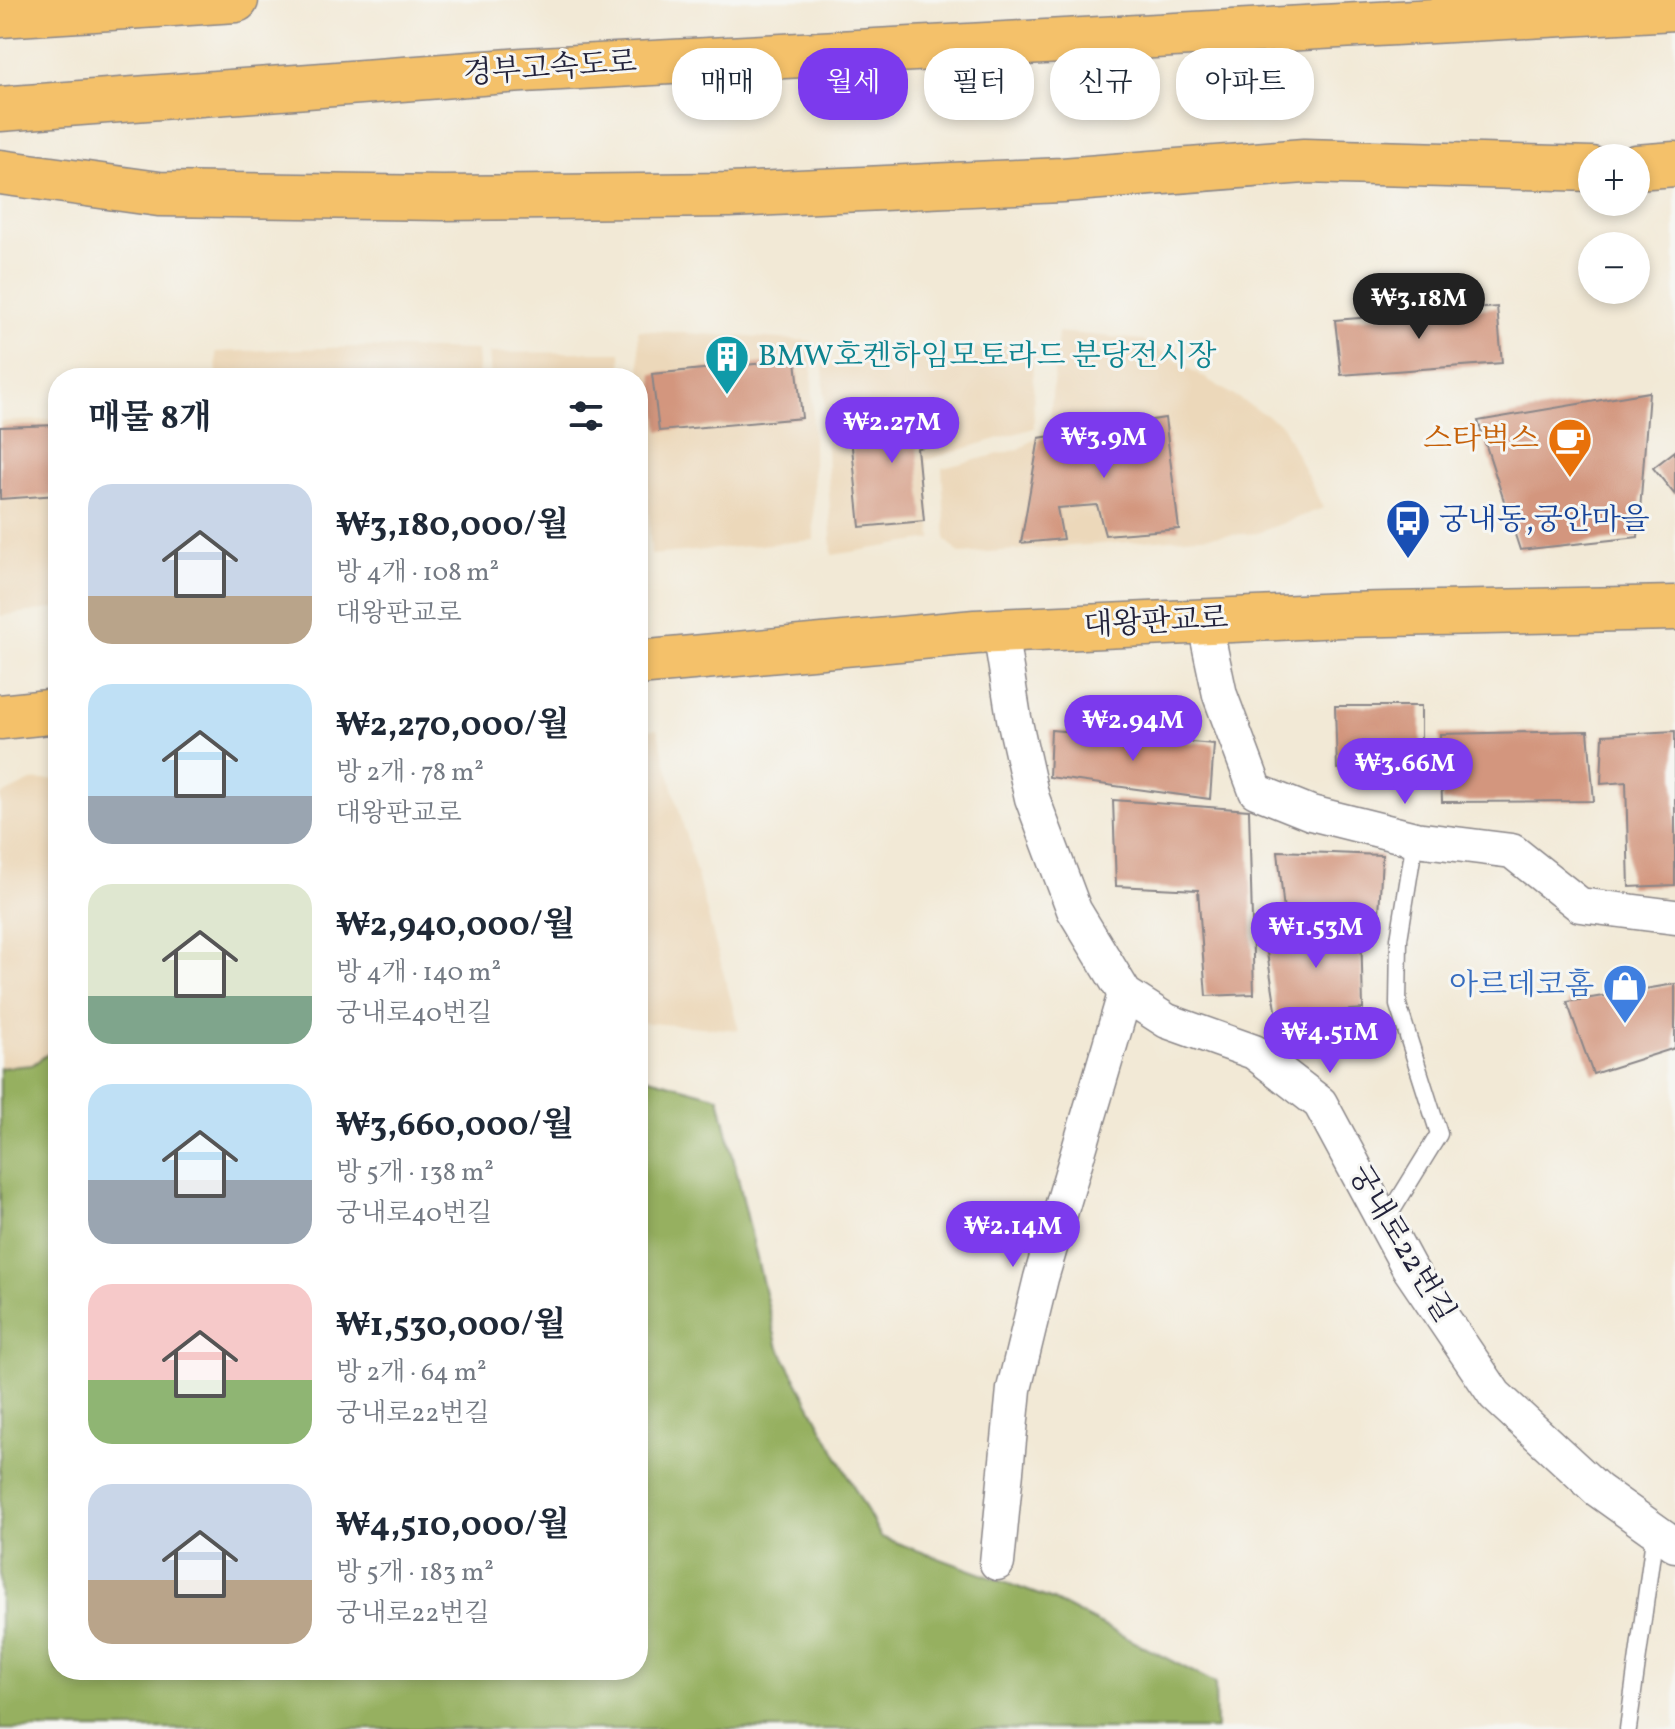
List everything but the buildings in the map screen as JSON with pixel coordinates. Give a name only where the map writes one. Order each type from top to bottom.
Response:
[{"type":"main road","points":[[0,15],[236,0]]},
{"type":"main road","name":"경부고속도로","points":[[0,109],[523,70],[1675,8]]},
{"type":"main road","points":[[0,172],[159,194],[443,198],[746,194],[1062,180],[1304,161],[1578,169]]},
{"type":"main road","points":[[1650,166],[1675,164]]},
{"type":"main road","name":"대왕판교로","points":[[648,662],[1000,631],[1204,620],[1675,608]]},
{"type":"main road","points":[[0,717],[48,712]]},
{"type":"street","points":[[1204,620],[1220,695],[1256,791],[1311,813],[1415,839],[1512,851],[1580,905],[1675,917]]},
{"type":"street","name":"궁내로22번길","points":[[1000,631],[1014,718],[1032,798],[1074,910],[1125,994],[1167,1021],[1254,1052],[1320,1103],[1409,1268],[1495,1395],[1598,1490],[1665,1538]]},
{"type":"street","points":[[997,1563],[1014,1389],[1041,1278],[1125,994]]},
{"type":"lane","points":[[1385,1223],[1439,1134],[1398,1005],[1399,939],[1415,839]]},
{"type":"lane","name":"궁내로22번길","points":[[1628,1729],[1665,1538]]},
{"type":"shaded area","points":[[638,330],[812,341],[814,540],[651,555],[648,368],[640,368]]},
{"type":"shaded area","points":[[1058,332],[1143,340],[1282,425],[1323,508],[1257,533],[960,554],[946,540],[942,468],[1020,449],[1049,428]]},
{"type":"shaded area","points":[[1032,341],[1034,428],[926,460],[932,539],[832,555],[823,366]]},
{"type":"shaded area","points":[[355,347],[477,350],[478,368],[217,368],[216,352]]},
{"type":"shaded area","points":[[621,352],[622,368],[490,368],[489,353]]},
{"type":"shaded area","points":[[48,420],[48,609],[0,616],[0,422]]},
{"type":"shaded area","points":[[657,729],[739,1030],[648,1023],[648,730]]},
{"type":"shaded area","points":[[48,780],[48,1072],[0,1073],[0,796],[31,781]]},
{"type":"green space","points":[[48,1054],[48,1680],[648,1680],[648,1078],[719,1097],[777,1344],[881,1537],[1053,1600],[1215,1683],[1216,1729],[0,1729],[0,1068],[32,1065]]},
{"type":"place","name":"BMW호켄하임모토라드 분당전시장","points":[[727,396]]},
{"type":"place","name":"스타벅스","points":[[1570,479]]},
{"type":"place","name":"궁내동,궁안마을","points":[[1408,560]]},
{"type":"place","name":"아르데코홈","points":[[1625,1025]]}]
